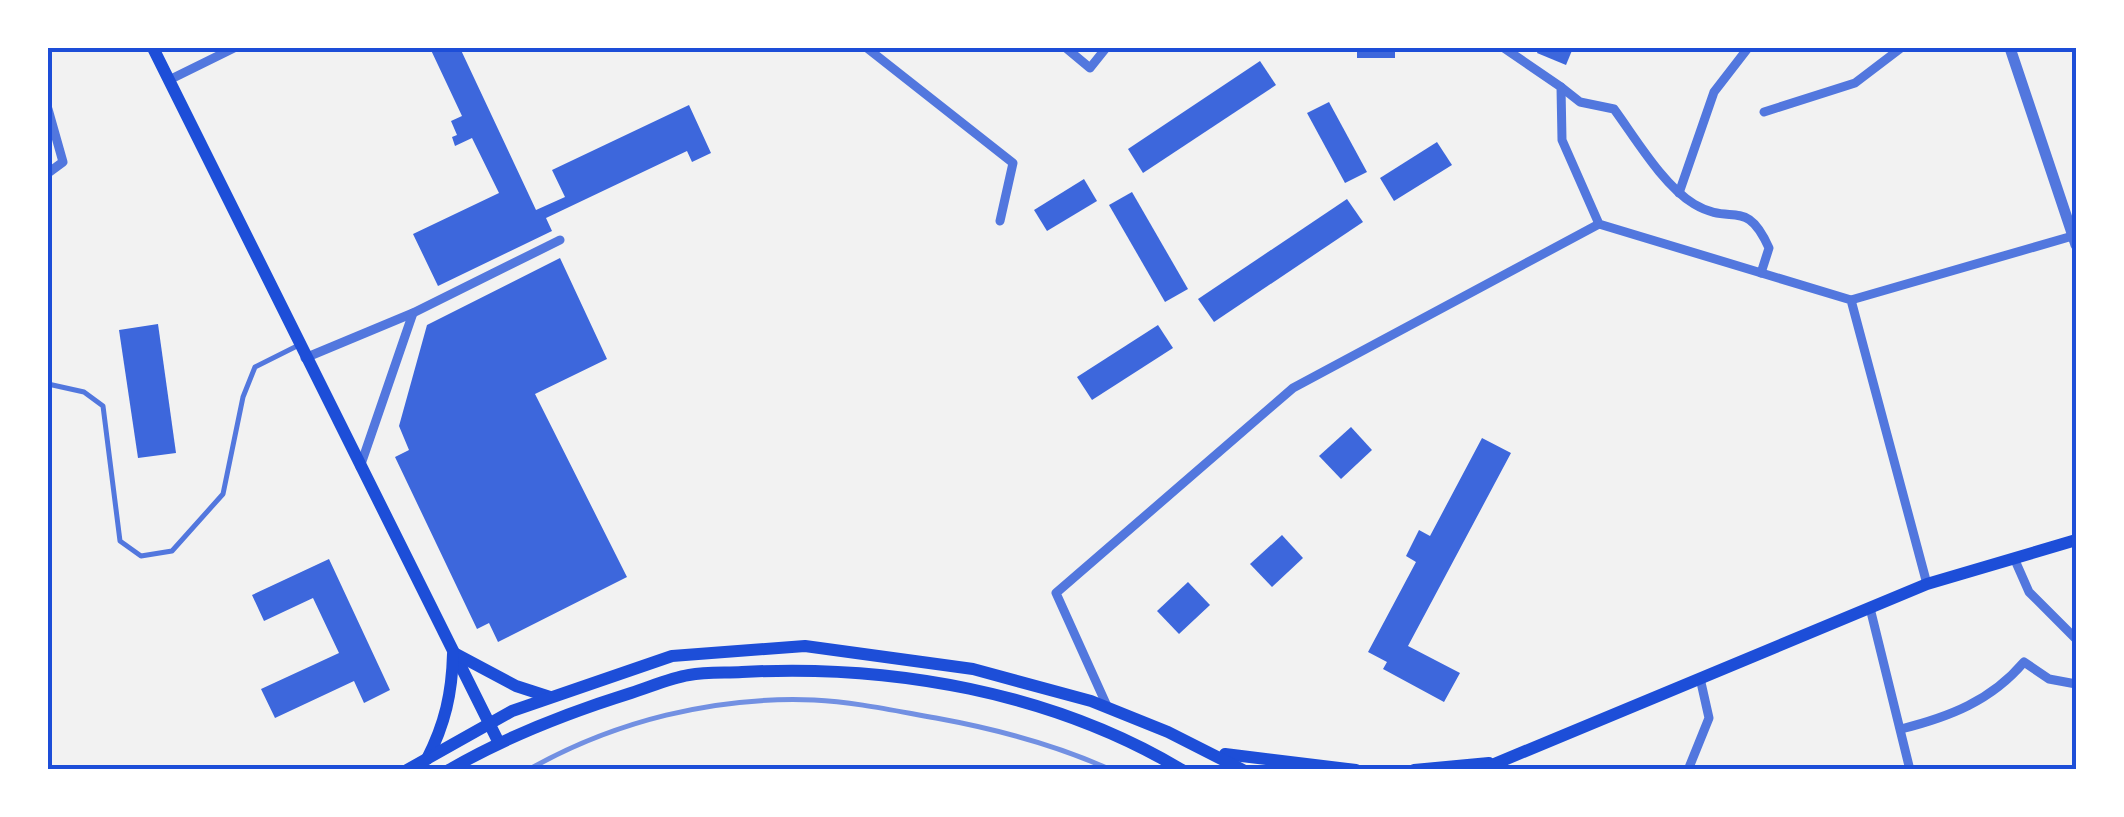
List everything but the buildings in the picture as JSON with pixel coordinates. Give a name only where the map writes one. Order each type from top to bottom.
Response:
[{"type":"main road","points":[[152,48],[498,742]]},
{"type":"main road","points":[[1480,770],[1927,584],[2076,540]]},
{"type":"main road","points":[[408,770],[512,711],[672,656],[805,646],[972,669],[1107,706],[1215,753],[1243,770]]},
{"type":"main road","points":[[452,652],[516,686],[553,698]]},
{"type":"main road","points":[[427,759],[451,698],[452,652]]},
{"type":"main road","points":[[449,770],[498,742],[586,707],[688,675],[807,668],[980,690],[1092,726],[1182,770]]},
{"type":"main road","points":[[1215,753],[1356,770]]},
{"type":"main road","points":[[1414,770],[1496,763]]},
{"type":"street","points":[[169,80],[234,48]]},
{"type":"street","points":[[867,48],[1013,163],[1000,221]]},
{"type":"street","points":[[1066,48],[1090,68],[1106,48]]},
{"type":"street","points":[[1504,48],[1580,102],[1614,109],[1678,193],[1699,207],[1746,216],[1759,226],[1769,248],[1761,273]]},
{"type":"street","points":[[1678,193],[1714,92],[1748,48]]},
{"type":"street","points":[[1764,112],[1855,83],[1902,48]]},
{"type":"street","points":[[1107,706],[1056,592],[1293,388],[1599,224],[1850,300],[2076,238],[2010,48]]},
{"type":"street","points":[[1561,87],[1562,140],[1599,224]]},
{"type":"street","points":[[48,110],[63,162],[48,173]]},
{"type":"street","points":[[302,352],[414,313],[560,240]]},
{"type":"street","points":[[1850,300],[1927,584]]},
{"type":"street","points":[[360,468],[414,313]]},
{"type":"street","points":[[2014,558],[2029,592],[2076,640]]},
{"type":"street","points":[[1870,608],[1910,770]]},
{"type":"street","points":[[1901,729],[1962,710],[2008,681],[2024,662],[2049,679],[2076,684]]},
{"type":"street","points":[[1688,770],[1709,718],[1700,678]]},
{"type":"lane","points":[[48,384],[84,392],[104,406],[120,541],[142,556],[172,551],[222,494],[242,397],[255,366],[302,352]]},
{"type":"railway","points":[[528,770],[630,725],[703,707],[777,700],[845,703],[958,722],[1047,745],[1111,770]]}]
